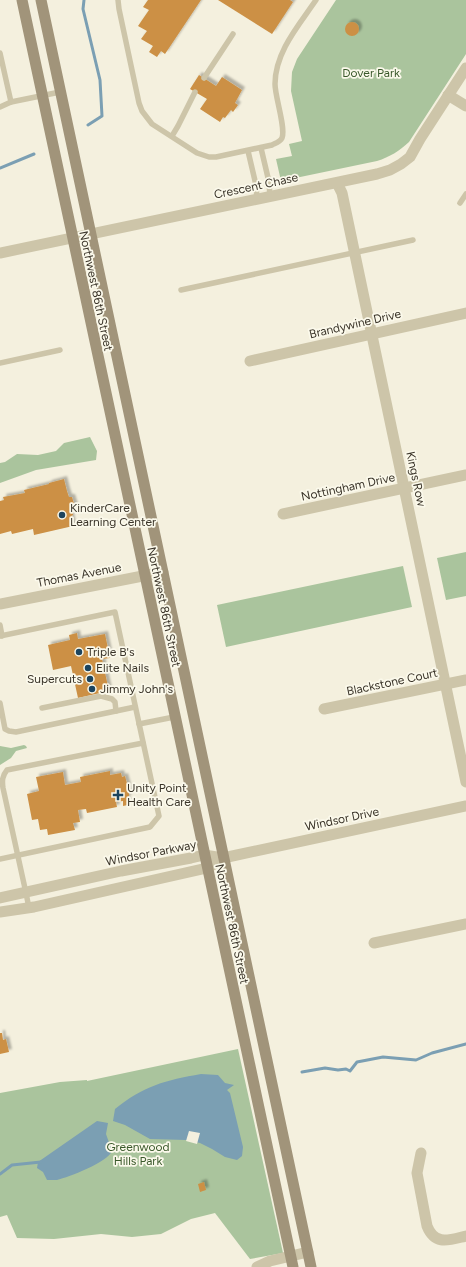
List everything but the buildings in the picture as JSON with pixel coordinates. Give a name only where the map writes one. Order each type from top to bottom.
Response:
[{"type":"main road","name":"Northwest 86th Street","points":[[22,0],[291,1262]]},
{"type":"main road","name":"Northwest 86th Street","points":[[41,0],[311,1267]]},
{"type":"street","name":"Crescent Chase","points":[[0,253],[257,200],[390,170],[410,157],[448,94],[466,68]]},
{"type":"street","points":[[448,94],[466,106]]},
{"type":"street","name":"Kings Row","points":[[336,183],[342,193],[466,782]]},
{"type":"street","name":"Brandywine Drive","points":[[250,361],[466,313]]},
{"type":"street","name":"Nottingham Drive","points":[[283,514],[466,475]]},
{"type":"street","name":"Thomas Avenue","points":[[0,604],[162,572]]},
{"type":"street","name":"Blackstone Court","points":[[324,710],[466,680]]},
{"type":"street","name":"Windsor Drive","points":[[223,858],[466,806]]},
{"type":"street","name":"Windsor Parkway","points":[[0,898],[121,871],[204,856],[223,858]]},
{"type":"street","points":[[0,912],[29,908],[207,868],[223,858]]},
{"type":"street","points":[[374,944],[466,924]]},
{"type":"street","points":[[421,1153],[416,1173],[429,1232],[434,1237],[445,1240],[466,1236]]},
{"type":"street","points":[[257,1267],[270,1261],[291,1262],[308,1252]]},
{"type":"lane","points":[[118,0],[120,16],[142,111],[152,124],[197,153],[209,157],[226,156],[261,148],[279,142],[282,137],[283,130],[276,96],[276,74],[279,61],[286,45],[316,0]]},
{"type":"lane","points":[[204,78],[233,34]]},
{"type":"lane","points":[[0,53],[11,102]]},
{"type":"lane","points":[[0,107],[11,102],[60,92]]},
{"type":"lane","points":[[172,136],[195,92]]},
{"type":"lane","points":[[261,148],[269,182],[270,197]]},
{"type":"lane","points":[[248,151],[256,185],[257,200]]},
{"type":"lane","points":[[460,203],[466,194]]},
{"type":"lane","points":[[181,290],[413,240]]},
{"type":"lane","points":[[0,363],[60,350]]},
{"type":"lane","points":[[0,625],[1,636],[115,612],[159,816],[150,827],[0,859]]},
{"type":"lane","points":[[42,708],[102,696],[112,699],[115,702],[116,711]]},
{"type":"lane","points":[[0,703],[5,729],[16,732],[135,707]]},
{"type":"lane","points":[[139,724],[174,717]]},
{"type":"lane","points":[[29,908],[3,788],[2,780],[4,773],[8,770],[143,743]]},
{"type":"green space","name":"Dover Park","points":[[336,0],[466,0],[466,54],[409,142],[398,151],[377,161],[281,181],[276,159],[292,156],[289,144],[302,141],[291,91],[292,72],[297,59]]},
{"type":"green space","points":[[90,437],[97,451],[96,460],[36,470],[0,483],[0,463],[5,462],[17,454],[38,455],[56,451],[64,443]]},
{"type":"green space","points":[[466,552],[466,596],[446,600],[437,558]]},
{"type":"green space","points":[[403,566],[412,607],[226,647],[217,605]]},
{"type":"green space","points":[[24,745],[27,748],[16,751],[11,758],[0,765],[0,746],[11,748]]},
{"type":"green space","name":"Greenwood Hills Park","points":[[238,1049],[283,1253],[250,1259],[215,1213],[191,1219],[161,1234],[132,1237],[101,1234],[54,1239],[17,1238],[7,1215],[0,1217],[0,1093],[60,1082],[87,1081]]},
{"type":"water","points":[[201,1074],[218,1075],[225,1083],[234,1085],[227,1090],[230,1093],[243,1147],[242,1156],[237,1160],[225,1157],[200,1143],[186,1140],[150,1139],[125,1125],[113,1121],[115,1109],[145,1089],[177,1079]]},
{"type":"water","points":[[97,1121],[108,1123],[106,1134],[112,1151],[109,1155],[96,1164],[70,1176],[57,1180],[47,1180],[43,1172],[37,1168],[38,1162]]},
{"type":"pier","points":[[189,1131],[200,1133],[197,1144],[186,1141]]},
{"type":"waterway","points":[[84,0],[83,9],[100,80],[102,116],[88,125]]},
{"type":"waterway","points":[[0,168],[34,154]]},
{"type":"waterway","points":[[302,1072],[325,1068],[338,1070],[346,1069],[350,1071],[357,1062],[383,1057],[416,1060],[432,1053],[466,1044]]},
{"type":"waterway","points":[[0,1174],[12,1165],[41,1162]]},
{"type":"place","name":"KinderCare Learning Center","points":[[62,515]]},
{"type":"place","name":"Triple B's","points":[[79,652]]},
{"type":"place","name":"Elite Nails","points":[[88,668]]},
{"type":"place","name":"Supercuts","points":[[90,679]]},
{"type":"place","name":"Jimmy John's","points":[[92,689]]},
{"type":"place","name":"Unity Point Health Care","points":[[118,795]]}]
